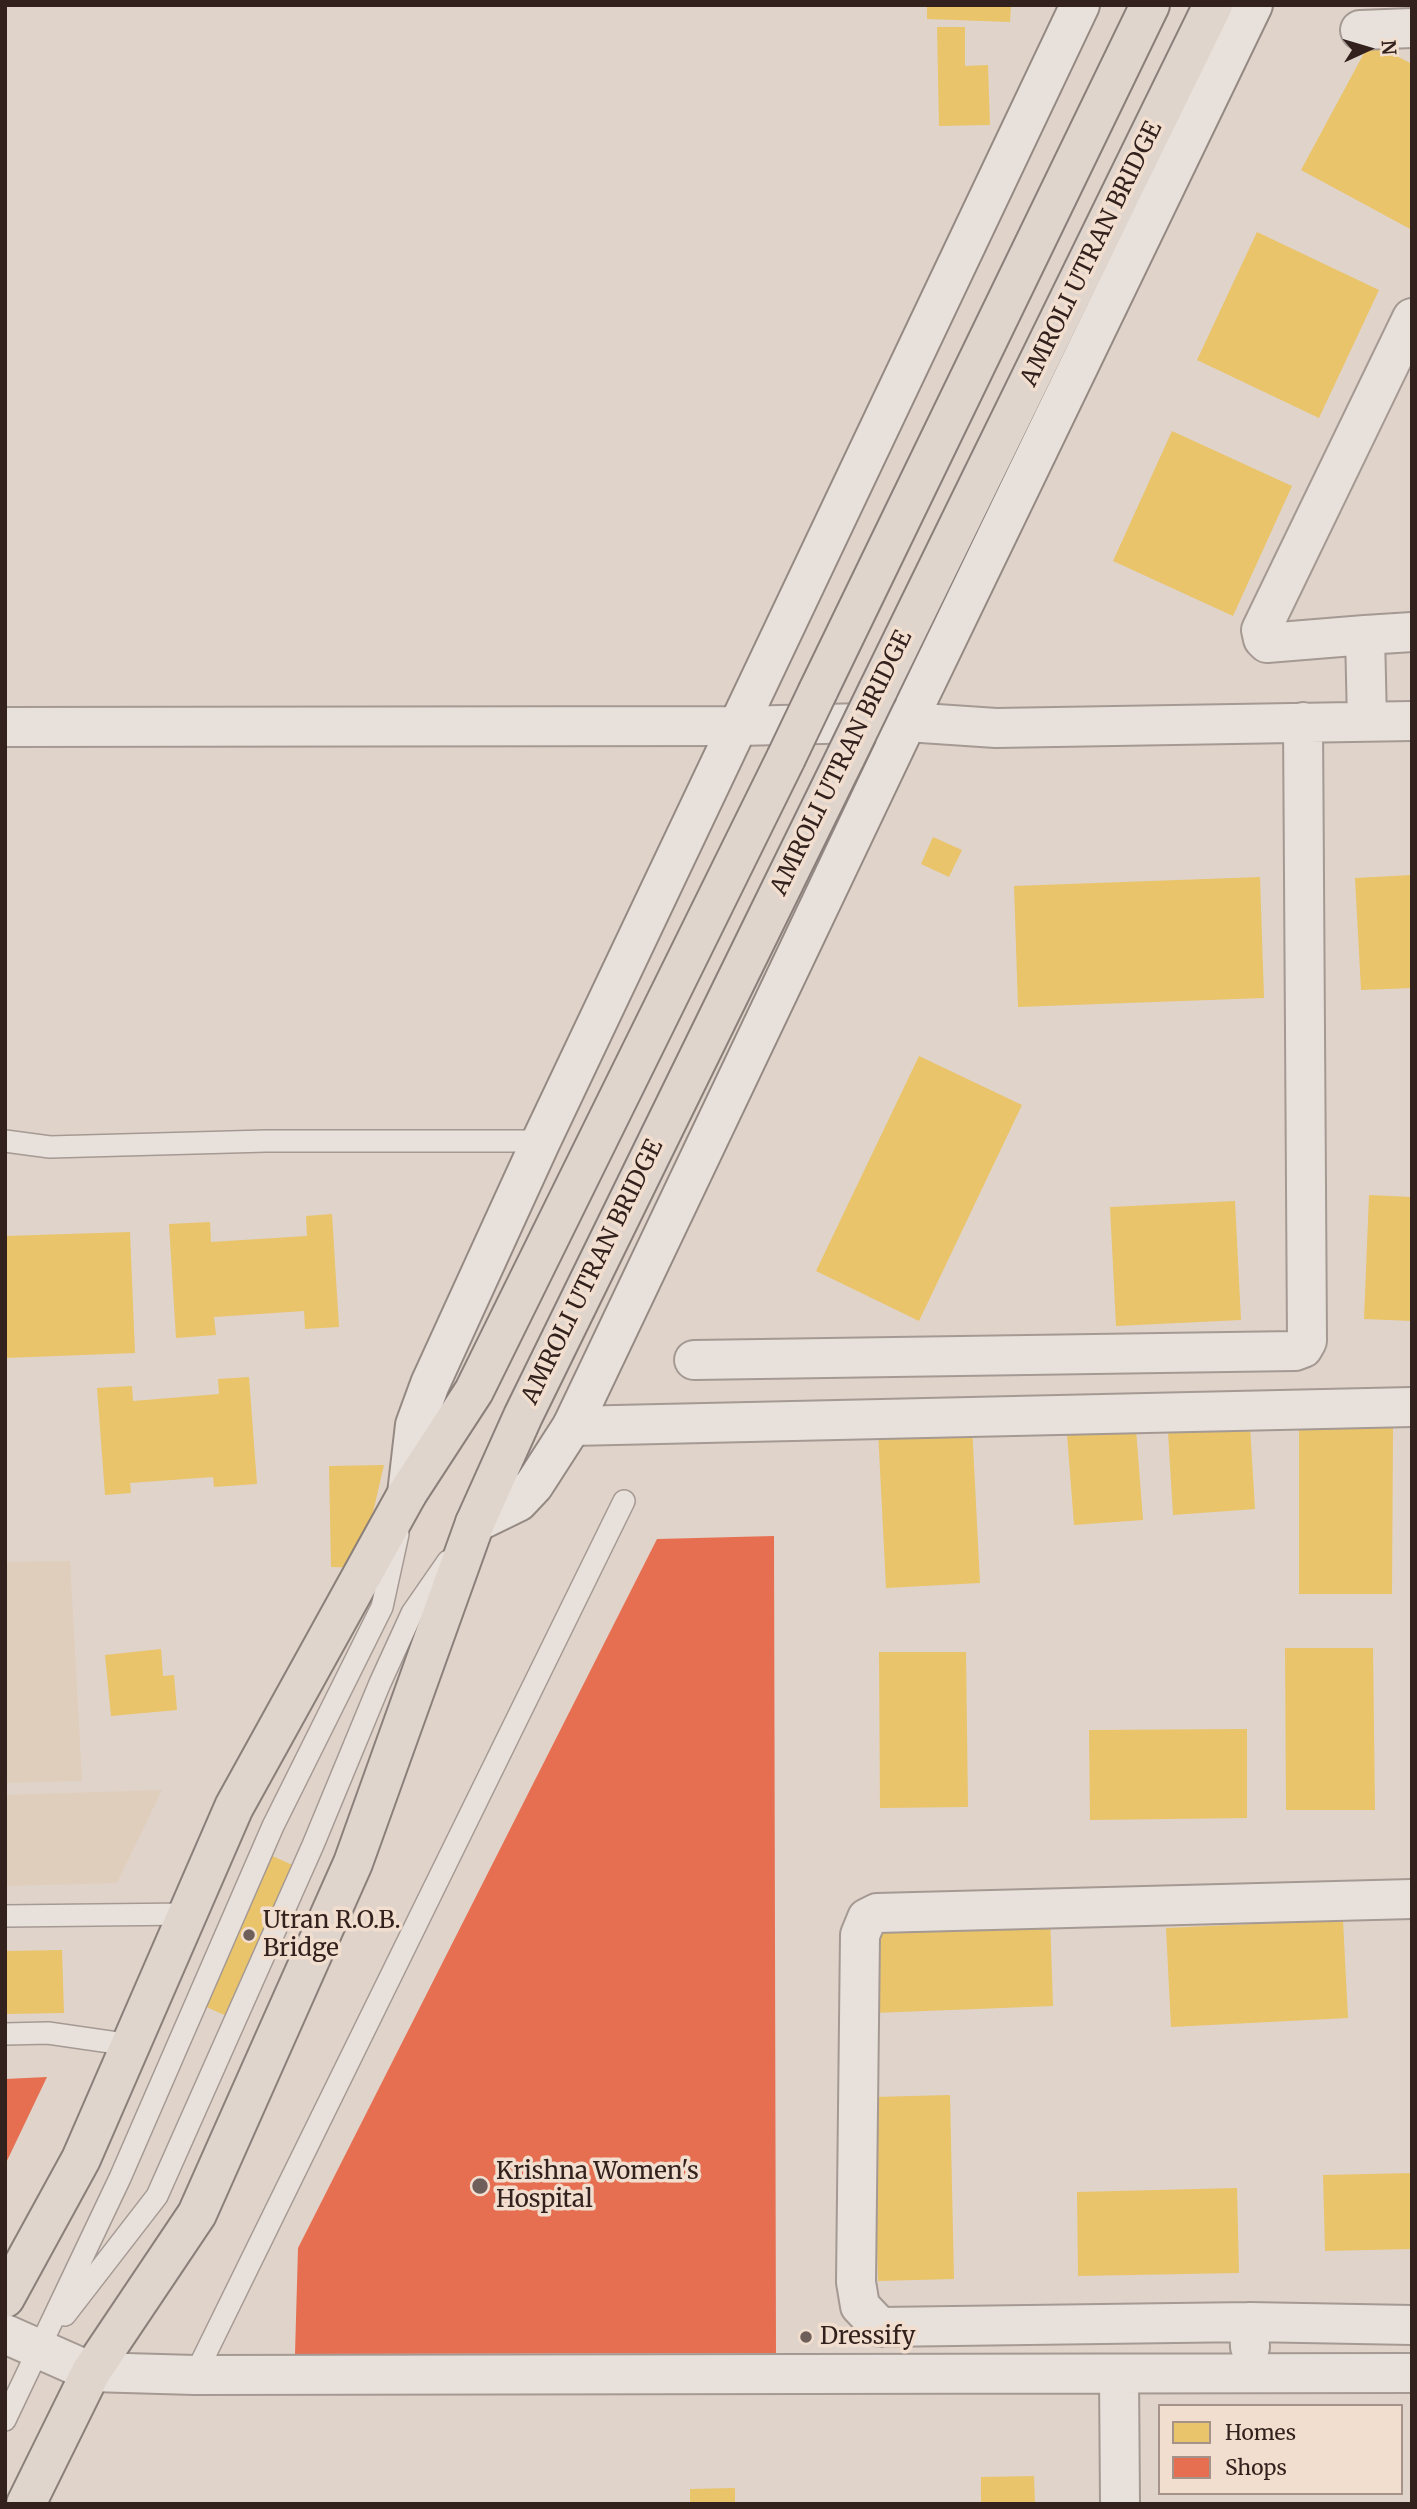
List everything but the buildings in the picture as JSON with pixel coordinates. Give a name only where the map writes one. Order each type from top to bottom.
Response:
[{"type":"main road","points":[[5,2298],[81,2159],[234,1807],[407,1494],[474,1391],[786,758],[1150,5]]},
{"type":"main road","name":"AMROLI UTRAN BRIDGE","points":[[26,2504],[91,2372],[197,2214],[353,1863],[475,1523],[523,1416],[1213,5]]},
{"type":"street","points":[[407,1494],[415,1424],[430,1384],[541,1141],[1080,5]]},
{"type":"street","points":[[475,1523],[518,1502],[534,1485],[572,1426],[907,722],[1253,5]]},
{"type":"street","points":[[1360,30],[1412,28]]},
{"type":"street","points":[[1412,318],[1261,630],[1263,639],[1268,643],[1412,632]]},
{"type":"street","points":[[1365,635],[1367,721]]},
{"type":"street","points":[[5,727],[738,726],[907,722],[996,727],[1412,721]]},
{"type":"street","points":[[694,1360],[1295,1351],[1303,1348],[1307,1341],[1307,1327],[1303,722]]},
{"type":"street","points":[[572,1426],[1412,1407]]},
{"type":"street","points":[[1412,1899],[877,1913],[866,1918],[860,1936],[856,2282],[859,2306],[880,2327],[1249,2322],[1412,2325]]},
{"type":"street","points":[[1249,2322],[1252,2375]]},
{"type":"street","points":[[22,2342],[91,2372],[195,2375],[1412,2373]]},
{"type":"street","points":[[1119,2374],[1121,2504]]},
{"type":"lane","points":[[5,1141],[50,1147],[266,1141],[541,1141]]},
{"type":"lane","points":[[5,2420],[22,2342],[120,2178],[273,1826],[382,1607],[407,1494]]},
{"type":"lane","points":[[195,2375],[624,1501]]},
{"type":"lane","points":[[22,2342],[157,2196],[313,1845],[412,1613],[475,1523]]},
{"type":"lane","points":[[5,1916],[189,1914]]},
{"type":"lane","points":[[5,2034],[48,2033],[131,2045]]},
{"type":"shaded area","points":[[70,1561],[82,1781],[5,1783],[5,1562]]},
{"type":"shaded area","points":[[162,1790],[117,1883],[5,1886],[5,1795]]},
{"type":"place","name":"Utran R.O.B. Bridge","points":[[249,1935]]},
{"type":"place","name":"Krishna Women's Hospital","points":[[480,2186]]},
{"type":"place","name":"Dressify","points":[[806,2337]]}]
